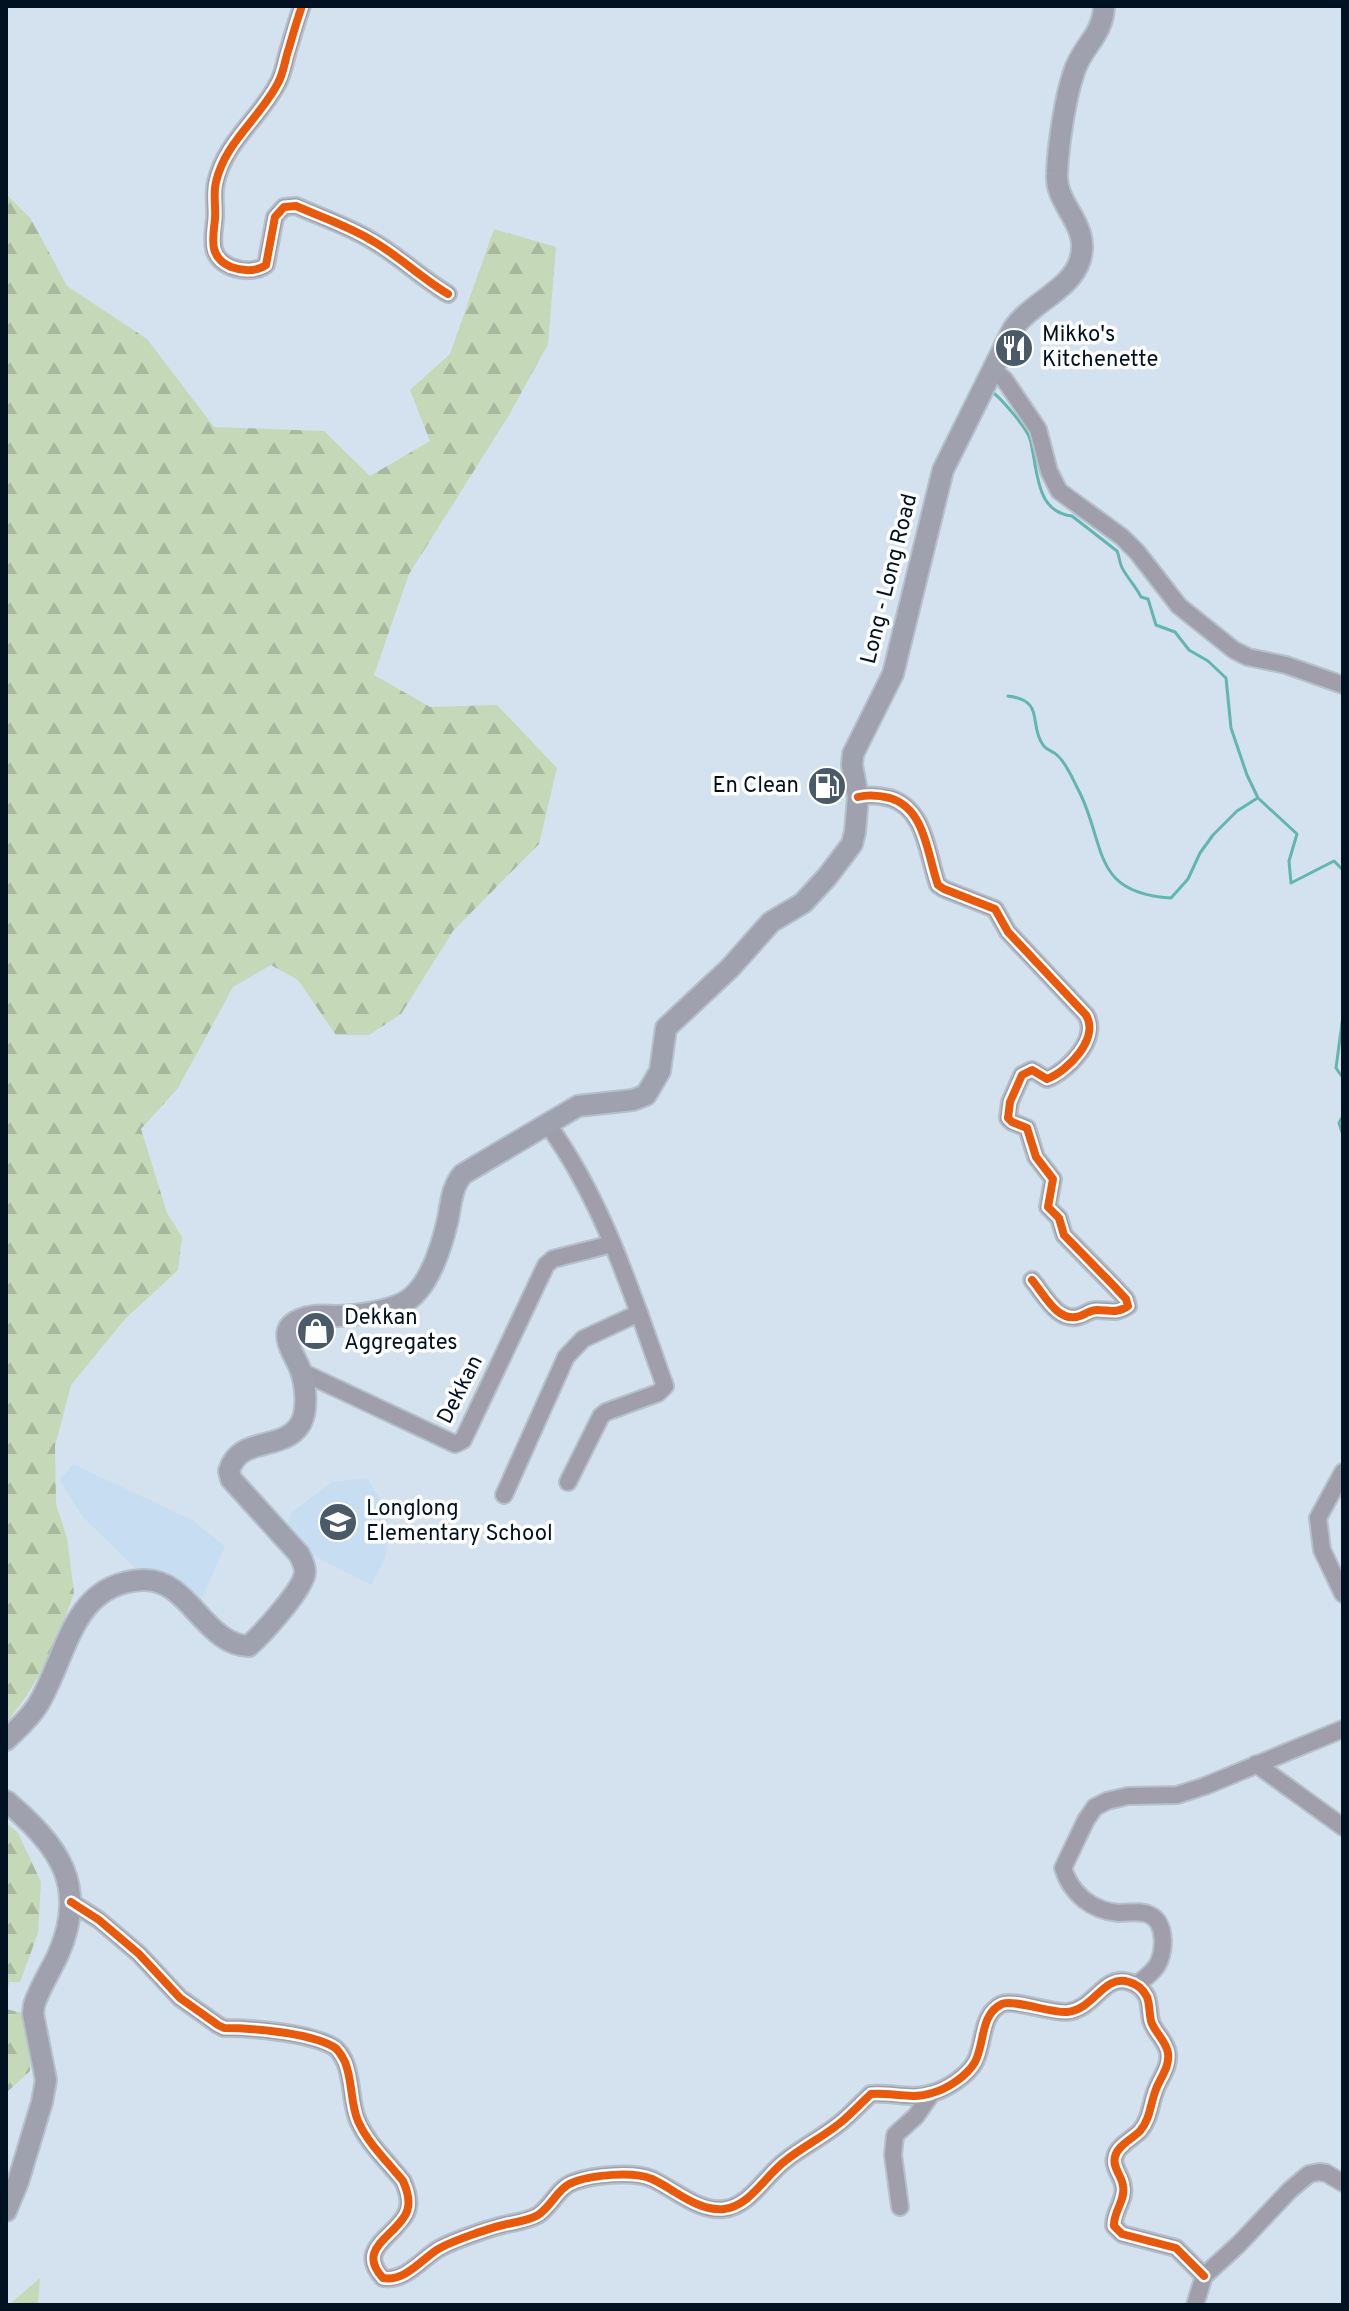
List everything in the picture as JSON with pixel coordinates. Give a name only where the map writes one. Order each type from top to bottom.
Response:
[{"type":"main road","name":"Long - Long Road","points":[[6,1740],[38,1705],[80,1612],[97,1596],[120,1582],[150,1580],[163,1584],[233,1644],[249,1646],[266,1629],[302,1583],[305,1566],[299,1554],[231,1479],[229,1471],[237,1455],[245,1449],[281,1439],[302,1421],[305,1405],[302,1372],[289,1345],[289,1326],[312,1316],[357,1314],[406,1302],[421,1288],[436,1259],[458,1179],[578,1106],[643,1098],[650,1092],[660,1071],[666,1028],[730,968],[771,922],[803,903],[852,844],[858,797],[853,754],[893,674],[943,470],[1013,329],[1021,317],[1073,275],[1081,258],[1079,229],[1059,190],[1057,166],[1073,73],[1100,27],[1104,6]]},
{"type":"main road","points":[[6,1801],[50,1842],[63,1863],[71,1902],[62,1944],[34,2005],[33,2014],[46,2080],[22,2171],[6,2211]]},
{"type":"street","points":[[302,6],[279,83],[233,143],[223,162],[215,185],[213,249],[227,265],[259,269],[266,265],[275,217],[284,207],[296,206],[367,237],[448,294]]},
{"type":"street","points":[[992,370],[1004,379],[1038,429],[1049,471],[1059,491],[1122,537],[1179,606],[1234,650],[1248,657],[1286,665],[1343,685]]},
{"type":"street","points":[[858,797],[869,794],[899,801],[915,816],[938,885],[995,909],[1008,932],[1091,1023],[1091,1031],[1065,1069],[1047,1079],[1032,1070],[1022,1075],[1010,1102],[1008,1118],[1027,1128],[1036,1157],[1053,1179],[1048,1207],[1059,1218],[1064,1235],[1126,1299],[1128,1306],[1114,1312],[1094,1310],[1079,1317],[1065,1317],[1056,1312],[1032,1280]]},
{"type":"street","points":[[548,1125],[598,1210],[665,1386],[658,1393],[601,1416],[568,1482]]},
{"type":"street","name":"Dekkan","points":[[302,1372],[455,1444],[460,1442],[546,1265],[553,1259],[612,1244]]},
{"type":"street","points":[[504,1495],[566,1357],[583,1339],[639,1313]]},
{"type":"street","points":[[1343,1472],[1318,1518],[1322,1550],[1343,1594]]},
{"type":"street","points":[[1137,1985],[1156,1967],[1162,1954],[1162,1937],[1155,1919],[1149,1914],[1115,1913],[1095,1908],[1070,1885],[1065,1863],[1095,1807],[1128,1796],[1177,1795],[1343,1729]]},
{"type":"street","points":[[1256,1764],[1343,1827]]},
{"type":"street","points":[[71,1902],[99,1920],[139,1954],[180,1998],[218,2025],[313,2039],[338,2050],[348,2070],[353,2088],[352,2106],[360,2125],[403,2181],[407,2191],[409,2202],[405,2217],[379,2244],[372,2260],[383,2278],[394,2279],[446,2245],[540,2214],[568,2184],[575,2181],[620,2175],[641,2176],[711,2209],[734,2207],[781,2164],[840,2123],[871,2094],[917,2096],[932,2093],[957,2080],[974,2063],[987,2018],[994,2008],[1006,2001],[1069,2012],[1091,2001],[1119,1979],[1137,1985],[1146,1996],[1151,2023],[1166,2048],[1168,2061],[1142,2129],[1115,2156],[1114,2163],[1124,2192],[1114,2226],[1122,2234],[1176,2248],[1204,2276]]},
{"type":"street","points":[[900,2207],[893,2155],[895,2135],[916,2116],[932,2093]]},
{"type":"street","points":[[1193,2303],[1204,2276],[1309,2174],[1326,2173],[1343,2183]]},
{"type":"shaded area","points":[[73,1464],[192,1520],[225,1546],[201,1600],[138,1571],[82,1516],[60,1480]]},
{"type":"shaded area","name":"Longlong Elementary School","points":[[367,1478],[388,1512],[386,1556],[371,1585],[301,1549],[286,1532],[291,1513],[332,1482]]},
{"type":"green space","points":[[6,194],[31,219],[67,286],[147,339],[214,427],[324,431],[370,476],[430,441],[410,390],[450,354],[494,229],[556,247],[548,344],[509,415],[409,574],[374,675],[430,707],[497,705],[557,768],[539,844],[453,931],[401,1014],[369,1035],[336,1035],[298,980],[271,965],[233,987],[178,1088],[141,1129],[167,1213],[182,1237],[178,1270],[125,1319],[71,1385],[55,1446],[56,1504],[67,1538],[74,1593],[46,1663],[6,1724]]},
{"type":"green space","points":[[6,1823],[18,1833],[41,1882],[38,1933],[20,1982],[9,1982],[6,1998]]},
{"type":"green space","points":[[6,2009],[22,2013],[30,2071],[6,2093]]},
{"type":"green space","points":[[40,2278],[38,2305],[12,2305],[11,2303]]},
{"type":"waterway","points":[[991,391],[1028,434],[1040,486],[1051,506],[1060,513],[1072,516],[1117,551],[1124,572],[1141,597],[1148,599],[1156,625],[1175,632],[1189,650],[1208,661],[1226,678],[1231,728],[1247,775],[1258,798],[1297,834],[1289,861],[1291,883],[1334,861],[1343,870]]},
{"type":"waterway","points":[[1008,696],[1020,699],[1032,708],[1043,745],[1061,759],[1080,793],[1106,864],[1114,877],[1127,887],[1145,894],[1171,898],[1188,879],[1200,853],[1213,835],[1237,811],[1256,799]]},
{"type":"waterway","points":[[1343,1016],[1336,1068],[1343,1078]]},
{"type":"waterway","points":[[1343,1116],[1339,1123],[1343,1135]]},
{"type":"cycle path","points":[[302,6],[278,83],[235,142],[216,182],[215,253],[224,263],[235,268],[253,270],[266,265],[275,217],[284,207],[296,206],[371,240],[448,294]]},
{"type":"cycle path","points":[[858,797],[874,795],[890,798],[911,812],[923,834],[938,885],[995,909],[1008,932],[1086,1015],[1089,1034],[1080,1053],[1064,1069],[1047,1079],[1032,1070],[1022,1075],[1010,1102],[1008,1118],[1027,1128],[1036,1157],[1053,1179],[1048,1207],[1059,1218],[1064,1235],[1126,1299],[1128,1306],[1117,1311],[1094,1310],[1080,1316],[1065,1316],[1052,1306],[1032,1280]]},
{"type":"cycle path","points":[[71,1902],[99,1920],[139,1954],[180,1998],[218,2025],[296,2035],[324,2042],[339,2051],[348,2069],[358,2121],[403,2181],[408,2194],[406,2213],[375,2252],[373,2260],[383,2278],[406,2273],[433,2252],[454,2242],[534,2217],[568,2184],[591,2177],[644,2177],[705,2207],[733,2207],[785,2161],[840,2123],[871,2094],[924,2095],[956,2081],[975,2062],[986,2022],[1002,2004],[1015,2003],[1067,2012],[1077,2010],[1105,1987],[1120,1981],[1135,1984],[1145,1994],[1151,2021],[1165,2044],[1168,2058],[1146,2122],[1115,2157],[1123,2191],[1114,2226],[1122,2234],[1176,2248],[1204,2276]]},
{"type":"place","name":"Mikko's Kitchenette","points":[[1014,348]]},
{"type":"place","name":"En Clean","points":[[827,786]]},
{"type":"place","name":"Dekkan Aggregates","points":[[316,1331]]},
{"type":"place","name":"Longlong Elementary School","points":[[338,1522]]}]
